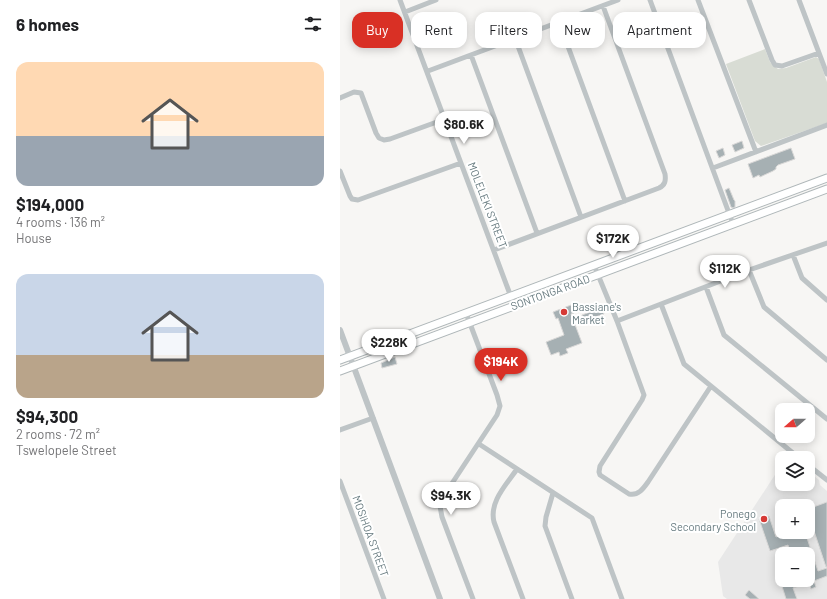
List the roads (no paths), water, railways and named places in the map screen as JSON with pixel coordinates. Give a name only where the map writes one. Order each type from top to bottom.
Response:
[{"type":"main road","name":"SONTONGA ROAD","points":[[340,360],[827,178]]},
{"type":"main road","name":"SONTONGA ROAD","points":[[340,371],[827,189]]},
{"type":"street","name":"MOLELEKI STREET","points":[[400,0],[428,71],[514,305]]},
{"type":"street","points":[[405,12],[436,0]]},
{"type":"street","points":[[586,12],[618,0]]},
{"type":"street","points":[[650,0],[733,224]]},
{"type":"street","points":[[698,0],[756,152]]},
{"type":"street","points":[[750,0],[775,65],[782,66],[819,53]]},
{"type":"street","points":[[799,0],[827,74]]},
{"type":"street","points":[[494,250],[625,201],[662,186],[666,182],[666,178],[603,6]]},
{"type":"street","points":[[428,71],[489,48]]},
{"type":"street","points":[[519,48],[581,217]]},
{"type":"street","points":[[569,48],[625,201]]},
{"type":"street","points":[[471,55],[537,233]]},
{"type":"street","points":[[340,98],[354,92],[361,93],[376,133],[379,138],[384,140],[445,119]]},
{"type":"street","points":[[713,168],[827,125]]},
{"type":"street","points":[[340,171],[350,196],[352,199],[358,200],[461,163]]},
{"type":"street","points":[[617,321],[749,270],[827,243]]},
{"type":"street","points":[[793,255],[802,278],[826,298]]},
{"type":"street","points":[[594,265],[617,321],[644,395],[599,469],[600,475],[629,494],[632,495],[639,492],[648,482],[710,386]]},
{"type":"street","points":[[749,270],[764,308],[827,360]]},
{"type":"street","points":[[706,287],[724,335],[827,419]]},
{"type":"street","points":[[662,304],[683,362],[710,386],[790,451]]},
{"type":"street","points":[[466,314],[500,406],[497,415],[479,444],[445,494],[440,509],[473,599]]},
{"type":"street","points":[[340,330],[440,599]]},
{"type":"street","points":[[340,430],[373,418]]},
{"type":"street","points":[[479,444],[592,518],[622,599]]},
{"type":"street","points":[[517,469],[495,502],[492,513],[523,599]]},
{"type":"street","points":[[815,471],[827,480]]},
{"type":"street","name":"MOSIHOA STREET","points":[[340,481],[384,599]]},
{"type":"street","points":[[553,493],[546,517],[546,526],[572,599]]},
{"type":"place","name":"Bassiane's Market","points":[[564,312]]},
{"type":"place","name":"Ponego Secondary School","points":[[764,519]]}]
